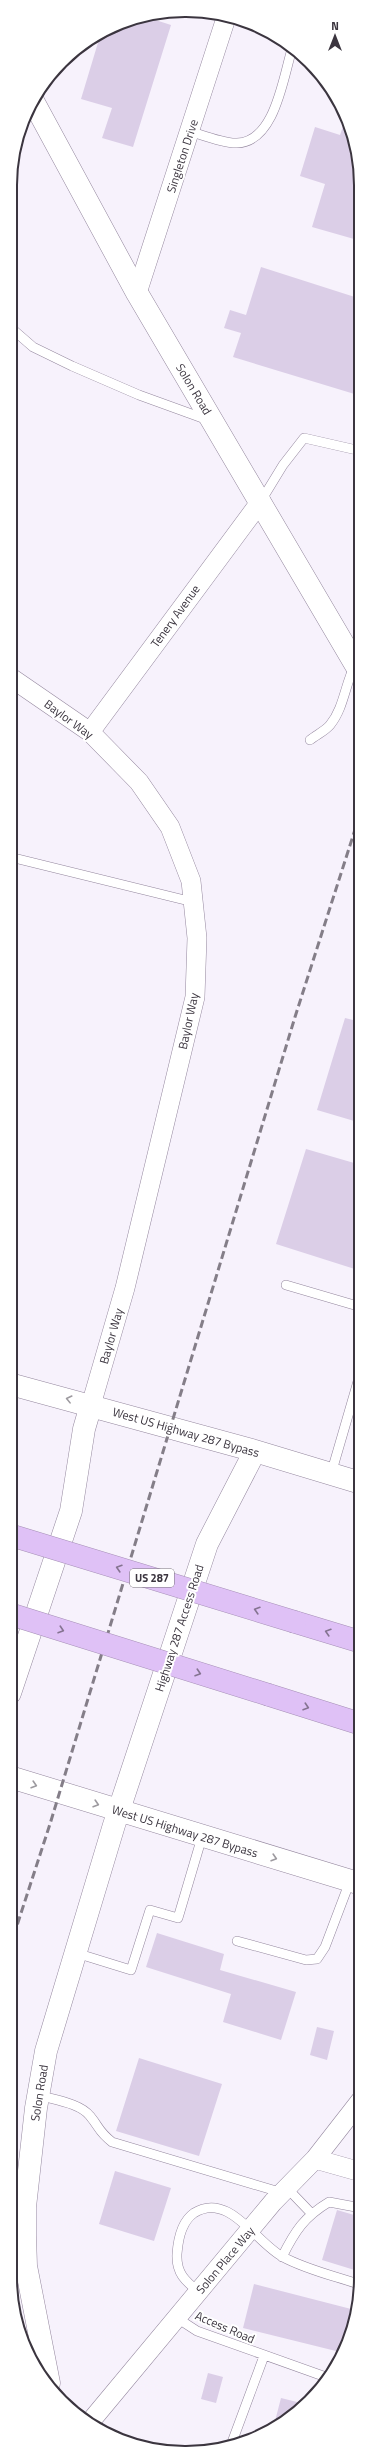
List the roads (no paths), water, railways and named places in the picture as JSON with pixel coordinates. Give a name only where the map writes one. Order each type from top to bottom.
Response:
[{"type":"highway","name":"US 287","points":[[17,1537],[354,1640]]},
{"type":"highway","points":[[17,1616],[354,1722]]},
{"type":"main road","name":"Solon Road","points":[[36,107],[138,293],[354,662]]},
{"type":"main road","name":"West US Highway 287 Bypass","points":[[17,1386],[255,1451],[354,1481]]},
{"type":"main road","points":[[17,1672],[71,1511],[84,1429],[91,1405]]},
{"type":"main road","name":"Highway 287 Access Road","points":[[120,1812],[207,1544],[255,1451]]},
{"type":"main road","name":"West US Highway 287 Bypass","points":[[17,1779],[202,1837],[354,1882]]},
{"type":"main road","name":"Solon Road","points":[[47,2374],[26,2266],[25,2236],[25,2207],[38,2095],[46,2050],[120,1812]]},
{"type":"street","name":"Singleton Drive","points":[[138,293],[225,22]]},
{"type":"street","name":"Tenery Avenue","points":[[90,732],[261,501]]},
{"type":"street","name":"Baylor Way","points":[[17,683],[90,732],[139,782],[170,827],[190,881],[197,938],[195,997],[125,1288],[91,1405]]},
{"type":"street","name":"Solon Place Way","points":[[93,2419],[250,2230],[315,2159],[354,2109]]},
{"type":"street","points":[[315,2159],[354,2170]]},
{"type":"lane","points":[[189,131],[237,144],[256,138],[269,124],[290,54]]},
{"type":"lane","points":[[17,333],[32,347],[72,366],[139,395],[214,422]]},
{"type":"lane","points":[[261,501],[283,465],[304,438],[354,449]]},
{"type":"lane","points":[[310,740],[329,725],[341,703],[348,678],[354,673]]},
{"type":"lane","points":[[17,859],[193,902]]},
{"type":"lane","points":[[286,1285],[354,1306]]},
{"type":"lane","points":[[331,1474],[354,1395]]},
{"type":"lane","points":[[75,1953],[131,1970],[150,1910],[178,1918],[202,1837]]},
{"type":"lane","points":[[237,1941],[306,1960],[318,1959],[354,1884]]},
{"type":"lane","points":[[38,2095],[78,2107],[90,2115],[100,2132],[112,2142],[285,2190],[311,2213]]},
{"type":"lane","points":[[282,2257],[295,2232],[311,2213],[329,2202],[354,2207]]},
{"type":"lane","points":[[199,2292],[182,2276],[177,2261],[181,2230],[189,2216],[202,2209],[222,2210],[234,2215],[282,2257],[354,2282]]},
{"type":"lane","name":"Access Road","points":[[177,2318],[197,2331],[322,2376]]},
{"type":"lane","name":"Access Road","points":[[233,2439],[264,2356]]},
{"type":"railway","points":[[17,1925],[50,1824],[295,1017],[354,833]]}]
